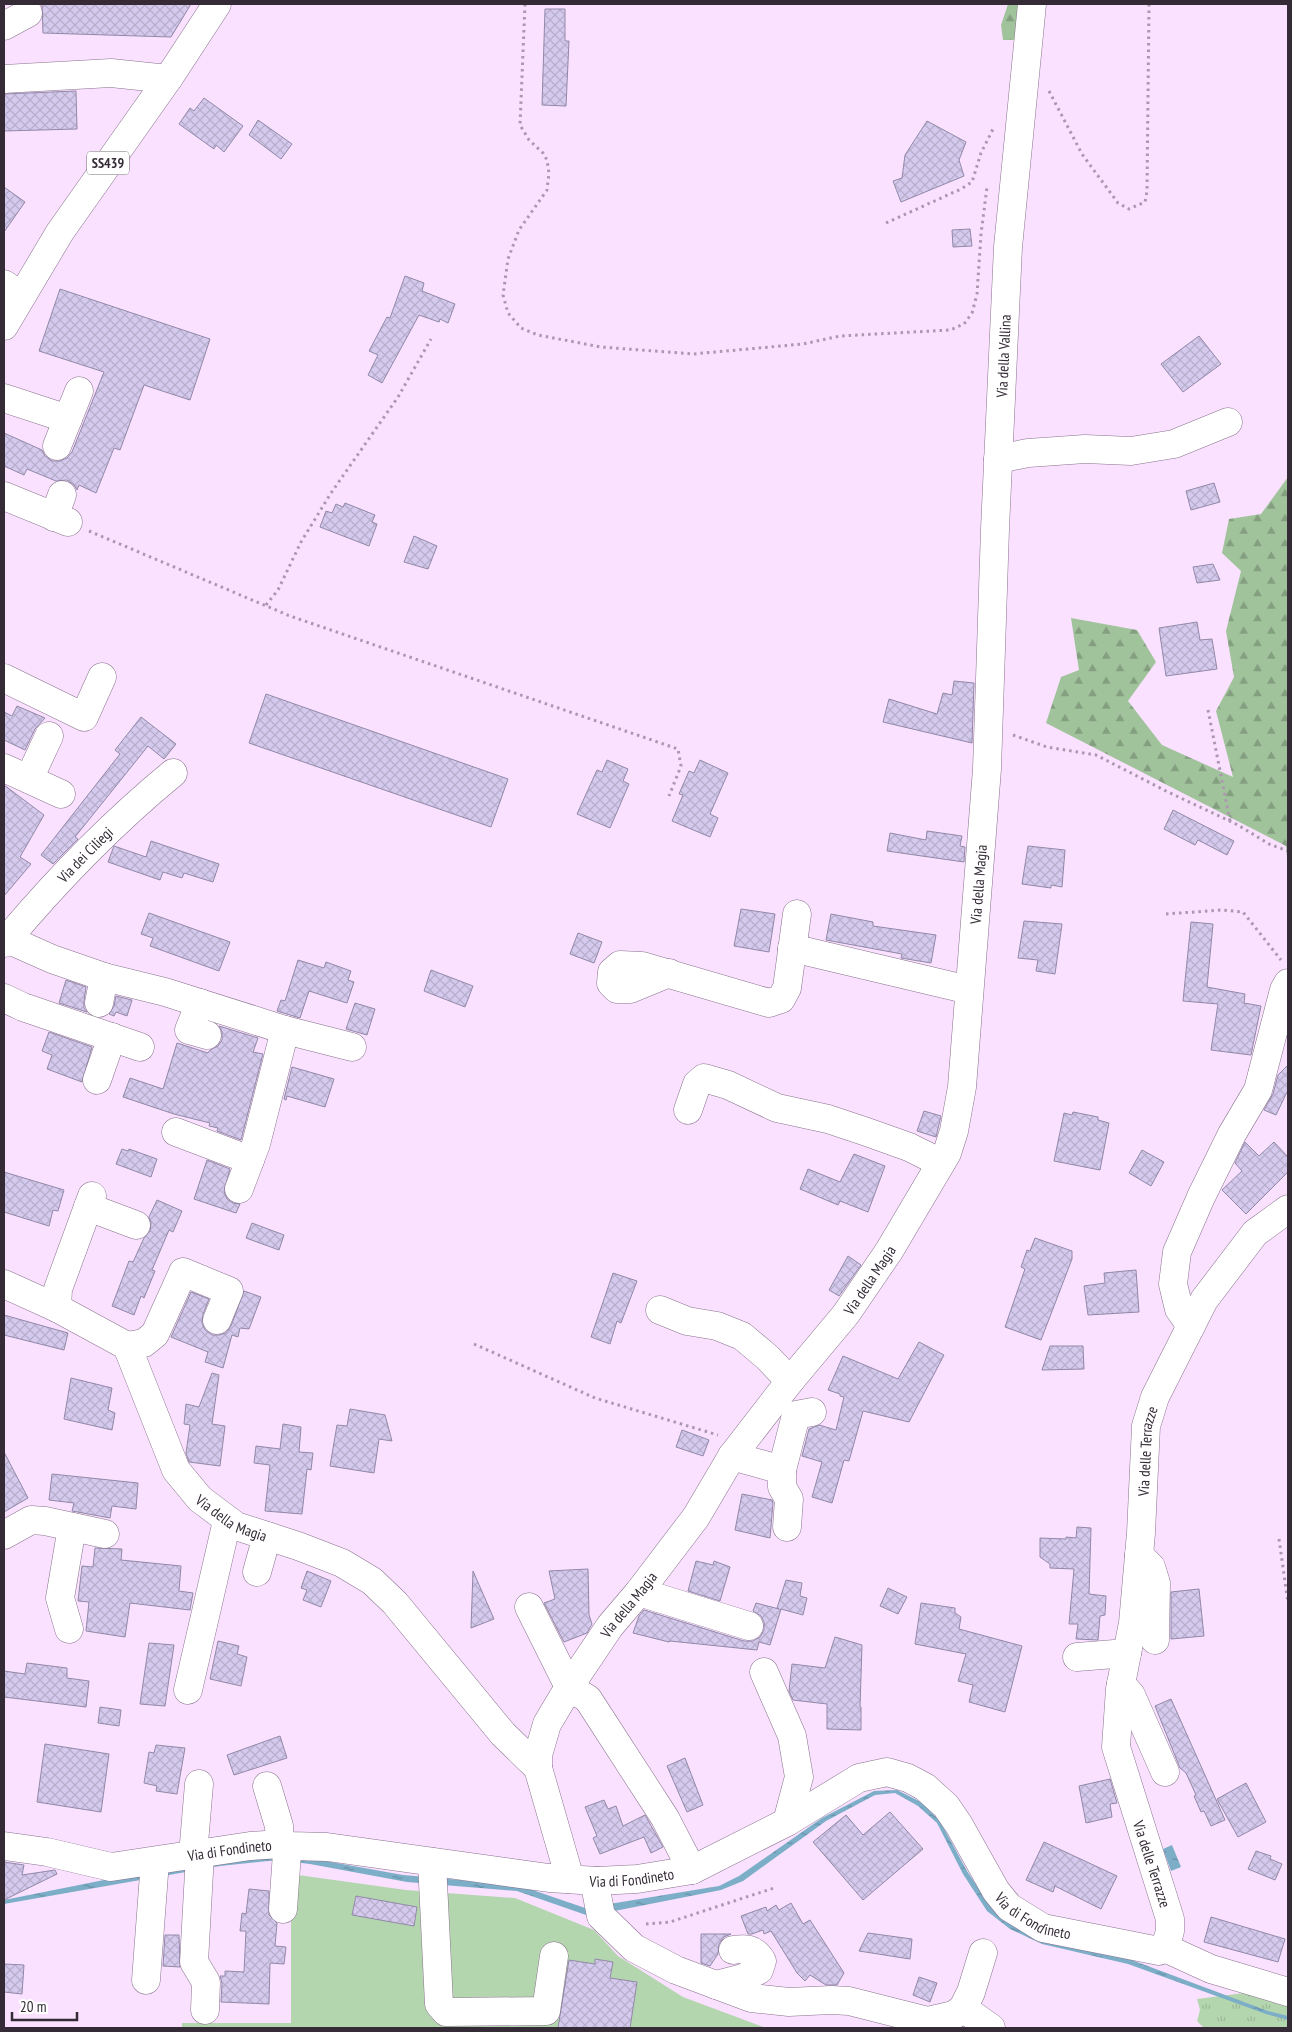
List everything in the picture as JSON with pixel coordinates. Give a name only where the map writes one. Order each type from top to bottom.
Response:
[{"type":"street","name":"SS439","points":[[4,325],[13,290],[60,232],[168,79],[217,4]]},
{"type":"street","name":"Via della Vallina","points":[[989,710],[1008,247],[1032,4]]},
{"type":"street","points":[[4,26],[28,13]]},
{"type":"street","points":[[4,80],[112,74],[168,79]]},
{"type":"street","points":[[57,446],[79,392]]},
{"type":"street","points":[[4,398],[68,419]]},
{"type":"street","points":[[998,459],[1028,453],[1086,449],[1139,450],[1174,444],[1228,422]]},
{"type":"street","points":[[4,496],[61,511]]},
{"type":"street","points":[[4,678],[84,717],[102,677]]},
{"type":"street","name":"Via della Magia","points":[[570,1878],[538,1768],[538,1755],[547,1724],[569,1687],[610,1626],[640,1592],[696,1518],[737,1450],[790,1381],[846,1314],[889,1251],[942,1163],[954,1131],[962,1087],[969,990],[974,951],[987,768],[989,710]]},
{"type":"street","points":[[30,779],[49,736]]},
{"type":"street","points":[[4,768],[61,794]]},
{"type":"street","name":"Via dei Ciliegi","points":[[6,941],[43,896],[139,801],[172,773]]},
{"type":"street","points":[[669,974],[769,1003],[781,999],[788,988],[797,914]]},
{"type":"street","points":[[6,941],[104,977],[200,1003],[285,1030],[352,1047]]},
{"type":"street","points":[[792,948],[969,990]]},
{"type":"street","points":[[1191,1326],[1180,1309],[1173,1284],[1177,1252],[1201,1196],[1232,1134],[1258,1090],[1266,1052],[1284,990],[1286,973]]},
{"type":"street","points":[[99,1003],[104,977]]},
{"type":"street","points":[[4,998],[140,1047]]},
{"type":"street","points":[[200,1003],[189,1030],[207,1035]]},
{"type":"street","points":[[239,1189],[250,1160],[285,1030]]},
{"type":"street","points":[[97,1080],[112,1037]]},
{"type":"street","points":[[688,1110],[697,1084],[704,1078],[728,1085],[777,1108],[828,1119],[864,1130],[910,1147],[942,1163]]},
{"type":"street","points":[[176,1132],[250,1160]]},
{"type":"street","points":[[57,1308],[58,1289],[90,1201],[136,1225]]},
{"type":"street","name":"Via delle Terrazze","points":[[1165,1948],[1170,1931],[1170,1919],[1116,1747],[1121,1684],[1133,1623],[1139,1555],[1146,1426],[1155,1396],[1204,1300],[1255,1233],[1288,1209]]},
{"type":"street","points":[[4,1284],[57,1308],[128,1346],[144,1342],[155,1334],[183,1272],[229,1291],[217,1320]]},
{"type":"street","points":[[660,1310],[687,1321],[717,1326],[742,1336],[767,1357],[790,1381]]},
{"type":"street","name":"Via della Magia","points":[[128,1346],[176,1470],[200,1499],[236,1526],[342,1563],[372,1581],[395,1602],[503,1734],[538,1768]]},
{"type":"street","points":[[787,1527],[789,1499],[782,1487],[782,1470],[796,1415],[812,1412]]},
{"type":"street","points":[[737,1450],[782,1470]]},
{"type":"street","points":[[4,1535],[31,1520],[105,1534]]},
{"type":"street","points":[[188,1690],[227,1520]]},
{"type":"street","points":[[69,1630],[60,1598],[72,1527]]},
{"type":"street","points":[[257,1572],[268,1536]]},
{"type":"street","points":[[1139,1555],[1151,1567],[1156,1583],[1155,1640]]},
{"type":"street","points":[[640,1592],[749,1626]]},
{"type":"street","points":[[529,1607],[569,1687],[588,1699],[665,1818],[692,1870]]},
{"type":"street","points":[[1077,1656],[1128,1653]]},
{"type":"street","points":[[764,1672],[792,1736],[799,1777],[787,1822]]},
{"type":"street","points":[[1121,1684],[1131,1695],[1165,1772]]},
{"type":"street","name":"Via di Fondineto","points":[[4,1846],[47,1852],[111,1867],[155,1870],[198,1861],[327,1847],[433,1875],[570,1878],[597,1885],[692,1870],[787,1822],[860,1778],[887,1772],[908,1778],[926,1787],[946,1806],[959,1825],[996,1891],[1009,1907],[1043,1928],[1159,1951],[1165,1948]]},
{"type":"street","points":[[199,1784],[194,1962],[206,1982],[205,2010]]},
{"type":"street","points":[[267,1786],[286,1852],[283,1909]]},
{"type":"street","points":[[146,1980],[155,1870]]},
{"type":"street","points":[[433,1875],[439,2004],[446,2012],[546,2011],[554,1956]]},
{"type":"street","points":[[597,1885],[604,1920],[634,1948],[676,1970],[716,1985],[752,1998],[790,2002],[831,2000],[850,2002],[928,2021],[957,2017],[991,2028]]},
{"type":"street","points":[[716,1985],[728,1966],[734,1943]]},
{"type":"street","points":[[1165,1948],[1211,1969],[1288,1992]]},
{"type":"street","points":[[957,2017],[971,1992],[983,1953]]},
{"type":"path","points":[[526,4],[520,125],[529,140],[547,160],[549,173],[547,190],[519,230],[508,258],[504,295],[508,313],[521,328],[529,332],[601,347],[693,354],[803,344],[840,336],[950,330],[964,324],[972,314],[977,294],[987,185]]},
{"type":"path","points":[[1045,84],[1082,154],[1118,203],[1129,209],[1145,202],[1147,191],[1148,4]]},
{"type":"path","points":[[886,223],[972,182],[981,153],[994,127],[993,136]]},
{"type":"path","points":[[266,605],[278,590],[301,542],[331,493],[398,397],[431,338]]},
{"type":"path","points":[[61,511],[223,589],[290,616],[678,749],[682,766],[669,796]]},
{"type":"path","points":[[989,710],[1004,732],[1047,747],[1096,755],[1166,792],[1230,821],[1269,844],[1288,851]]},
{"type":"path","points":[[1208,710],[1230,821]]},
{"type":"path","points":[[1166,914],[1222,910],[1243,912],[1286,973]]},
{"type":"path","points":[[474,1344],[595,1398],[694,1426],[737,1450]]},
{"type":"path","points":[[1280,1540],[1288,1603]]},
{"type":"path","points":[[604,1920],[630,1926],[670,1922],[774,1888]]},
{"type":"green space","points":[[1008,4],[1039,4],[1035,31],[1015,40],[1003,40],[1001,25]]},
{"type":"green space","points":[[1288,477],[1288,871],[1286,846],[1046,723],[1061,677],[1079,670],[1071,618],[1137,630],[1156,662],[1128,701],[1162,745],[1233,777],[1216,711],[1234,677],[1226,631],[1241,571],[1222,553],[1229,519],[1261,514]]},
{"type":"green space","points":[[291,1874],[406,1890],[515,1898],[594,1930],[618,1956],[683,1997],[766,2028],[182,2028],[182,2023],[291,2023]]},
{"type":"green space","points":[[1244,1993],[1288,2004],[1288,2028],[1204,2028],[1197,2021],[1200,2010],[1197,1999]]},
{"type":"water","points":[[897,1790],[921,1802],[940,1821],[967,1871],[991,1907],[1011,1924],[1129,1959],[1268,2011],[1288,2016],[1288,2020],[1266,2014],[1128,1964],[1042,1944],[1010,1929],[987,1911],[963,1874],[937,1823],[918,1806],[895,1793],[875,1795],[826,1821],[743,1881],[721,1890],[589,1916],[517,1891],[407,1882],[310,1864],[277,1860],[220,1866],[4,1904],[4,1900],[134,1874],[279,1855],[309,1858],[403,1875],[518,1885],[585,1908],[719,1886],[739,1876],[822,1818],[874,1791]]},
{"type":"water","points":[[1172,1845],[1181,1867],[1171,1871],[1163,1849]]},
{"type":"building","points":[[42,4],[191,4],[171,37],[43,33]]},
{"type":"building","points":[[545,9],[565,9],[565,41],[569,41],[566,106],[542,105]]},
{"type":"building","points":[[76,91],[77,129],[4,131],[4,94]]},
{"type":"building","points":[[204,98],[243,126],[224,152],[216,145],[214,149],[179,124],[190,108],[194,111]]},
{"type":"building","points":[[258,120],[292,144],[281,159],[249,135]]},
{"type":"building","points":[[927,121],[966,142],[959,160],[964,176],[901,202],[893,181],[902,178],[905,155]]},
{"type":"building","points":[[4,187],[25,202],[4,232]]},
{"type":"building","points":[[970,229],[972,246],[953,247],[952,230]]},
{"type":"building","points":[[405,276],[424,283],[422,291],[455,304],[448,323],[440,319],[439,322],[419,315],[382,383],[368,375],[378,355],[369,351],[387,317],[390,318]]},
{"type":"building","points":[[60,289],[210,339],[190,400],[144,385],[120,450],[114,448],[96,493],[79,485],[77,490],[67,480],[56,481],[27,469],[24,475],[4,466],[4,433],[42,450],[45,456],[52,461],[60,461],[67,458],[72,452],[104,372],[39,351]]},
{"type":"building","points":[[1199,336],[1221,364],[1183,392],[1161,364]]},
{"type":"building","points":[[1214,483],[1220,502],[1191,510],[1186,491]]},
{"type":"building","points":[[345,503],[375,515],[372,522],[377,524],[369,546],[320,527],[326,511],[332,513],[336,504],[343,507]]},
{"type":"building","points":[[414,536],[437,546],[428,569],[404,562]]},
{"type":"building","points":[[1213,564],[1220,580],[1197,583],[1193,567]]},
{"type":"building","points":[[1197,622],[1200,640],[1212,639],[1217,669],[1166,676],[1159,628]]},
{"type":"building","points":[[954,681],[974,683],[972,743],[883,722],[889,699],[937,714],[943,693],[952,695]]},
{"type":"building","points":[[266,694],[508,779],[491,827],[249,743]]},
{"type":"building","points":[[17,706],[45,718],[35,729],[25,750],[4,740],[4,712],[12,716]]},
{"type":"building","points":[[141,717],[176,744],[164,759],[148,746],[75,837],[78,839],[53,864],[41,855],[120,754],[115,750]]},
{"type":"building","points":[[607,760],[628,769],[623,781],[629,784],[610,828],[577,814],[597,770],[602,772]]},
{"type":"building","points":[[700,760],[728,773],[710,814],[718,818],[710,837],[672,821],[683,795],[679,794],[689,771],[694,773]]},
{"type":"building","points":[[4,785],[44,815],[20,857],[31,864],[4,896]]},
{"type":"building","points":[[1173,810],[1234,841],[1227,855],[1198,840],[1195,845],[1164,829]]},
{"type":"building","points":[[927,831],[962,836],[960,846],[965,847],[964,862],[887,851],[890,833],[926,840]]},
{"type":"building","points":[[151,841],[219,864],[213,882],[184,873],[182,878],[163,872],[160,880],[108,862],[114,846],[146,857]]},
{"type":"building","points":[[1028,846],[1065,850],[1062,887],[1051,885],[1051,888],[1022,884]]},
{"type":"building","points":[[741,909],[775,914],[769,952],[734,946]]},
{"type":"building","points":[[149,913],[230,942],[219,971],[150,946],[153,938],[141,934]]},
{"type":"building","points":[[831,914],[873,922],[873,926],[936,935],[931,963],[901,958],[902,954],[826,940]]},
{"type":"building","points":[[1024,921],[1062,924],[1055,974],[1036,971],[1038,960],[1018,958]]},
{"type":"building","points":[[1191,922],[1213,924],[1207,987],[1245,994],[1244,1003],[1261,1006],[1251,1055],[1211,1050],[1218,1004],[1183,1001]]},
{"type":"building","points":[[578,933],[602,942],[594,963],[570,954]]},
{"type":"building","points":[[298,960],[324,968],[326,962],[351,971],[348,980],[354,982],[347,1003],[309,991],[300,1018],[277,1011],[281,1000],[285,1001]]},
{"type":"building","points":[[431,970],[473,986],[465,1007],[424,991]]},
{"type":"building","points":[[66,980],[86,987],[84,1008],[87,1012],[59,1003]]},
{"type":"building","points":[[116,996],[132,1000],[127,1016],[116,1012],[114,1016],[109,1014],[114,1006]]},
{"type":"building","points":[[355,1003],[375,1009],[367,1035],[346,1029]]},
{"type":"building","points":[[219,1026],[258,1038],[253,1052],[263,1054],[241,1140],[217,1131],[218,1128],[209,1126],[210,1123],[174,1114],[123,1097],[130,1078],[163,1089],[177,1043],[208,1053],[218,1046],[222,1040],[222,1032]]},
{"type":"building","points":[[49,1032],[92,1047],[82,1082],[47,1069],[52,1055],[42,1051]]},
{"type":"building","points":[[1288,1065],[1288,1090],[1276,1115],[1264,1110],[1273,1094],[1278,1075]]},
{"type":"building","points":[[292,1067],[334,1079],[325,1107],[287,1096],[286,1100],[284,1099]]},
{"type":"building","points":[[924,1111],[941,1116],[936,1137],[917,1131]]},
{"type":"building","points":[[1073,1112],[1098,1117],[1098,1120],[1109,1123],[1100,1170],[1054,1161],[1064,1113],[1072,1115]]},
{"type":"building","points":[[1245,1142],[1259,1156],[1274,1142],[1288,1157],[1288,1172],[1246,1214],[1222,1190],[1242,1171],[1235,1163]]},
{"type":"building","points":[[122,1149],[128,1151],[129,1149],[157,1159],[151,1177],[116,1164]]},
{"type":"building","points":[[1142,1150],[1164,1162],[1151,1186],[1129,1173]]},
{"type":"building","points":[[854,1154],[885,1166],[868,1212],[840,1201],[838,1205],[800,1189],[808,1169],[840,1182]]},
{"type":"building","points":[[207,1160],[230,1169],[224,1191],[227,1199],[233,1203],[240,1204],[236,1213],[194,1199]]},
{"type":"building","points":[[4,1172],[64,1190],[58,1211],[53,1210],[49,1226],[4,1212]]},
{"type":"building","points":[[157,1200],[182,1211],[173,1232],[169,1230],[152,1270],[155,1271],[144,1298],[141,1296],[134,1315],[112,1306],[129,1261],[133,1262],[144,1238],[150,1231],[151,1223],[149,1217]]},
{"type":"building","points":[[252,1223],[284,1235],[279,1250],[246,1238]]},
{"type":"building","points":[[1035,1238],[1072,1251],[1072,1259],[1041,1340],[1005,1327],[1025,1269],[1021,1267],[1027,1250],[1030,1251]]},
{"type":"building","points":[[848,1256],[861,1265],[839,1296],[829,1290]]},
{"type":"building","points":[[1136,1270],[1139,1312],[1088,1315],[1084,1286],[1105,1283],[1104,1273]]},
{"type":"building","points":[[613,1273],[637,1281],[621,1323],[617,1321],[610,1344],[591,1337]]},
{"type":"building","points":[[244,1291],[261,1297],[249,1329],[240,1328],[238,1337],[232,1335],[223,1368],[205,1362],[208,1352],[171,1337],[191,1292],[209,1299],[203,1314],[202,1323],[205,1330],[212,1335],[219,1335],[226,1333],[231,1326]]},
{"type":"building","points":[[4,1315],[68,1333],[64,1350],[4,1335]]},
{"type":"building","points":[[919,1342],[944,1355],[909,1422],[863,1411],[849,1461],[844,1460],[832,1503],[812,1497],[822,1462],[802,1456],[809,1429],[819,1425],[836,1430],[844,1397],[828,1390],[843,1356],[898,1379]]},
{"type":"building","points":[[1050,1346],[1083,1346],[1084,1369],[1042,1370]]},
{"type":"building","points":[[212,1373],[219,1375],[212,1424],[225,1426],[220,1466],[189,1462],[186,1453],[190,1425],[184,1424],[186,1404],[199,1407]]},
{"type":"building","points":[[71,1378],[112,1388],[108,1410],[115,1413],[112,1430],[64,1419]]},
{"type":"building","points":[[350,1409],[385,1415],[392,1441],[379,1439],[374,1473],[330,1466],[337,1425],[347,1426]]},
{"type":"building","points":[[283,1424],[301,1427],[299,1452],[313,1453],[311,1470],[307,1469],[302,1514],[265,1511],[270,1465],[254,1463],[256,1446],[280,1449]]},
{"type":"building","points":[[682,1430],[709,1440],[703,1456],[676,1447]]},
{"type":"building","points":[[4,1452],[28,1498],[4,1512]]},
{"type":"building","points":[[52,1474],[138,1483],[136,1509],[112,1506],[110,1518],[72,1511],[74,1503],[49,1500]]},
{"type":"building","points":[[742,1494],[772,1500],[770,1538],[735,1530]]},
{"type":"building","points":[[1077,1527],[1091,1528],[1089,1594],[1106,1596],[1105,1615],[1100,1616],[1098,1640],[1076,1639],[1078,1624],[1069,1624],[1074,1569],[1050,1568],[1050,1564],[1040,1557],[1040,1538],[1076,1538]]},
{"type":"building","points":[[95,1548],[122,1549],[121,1560],[181,1566],[179,1591],[193,1593],[190,1610],[130,1603],[125,1637],[86,1631],[89,1602],[78,1601],[82,1566],[93,1567]]},
{"type":"building","points":[[696,1561],[713,1565],[714,1561],[730,1567],[720,1601],[688,1591]]},
{"type":"building","points":[[588,1569],[589,1615],[592,1624],[587,1633],[564,1642],[544,1603],[555,1599],[549,1571]]},
{"type":"building","points":[[307,1571],[331,1581],[321,1607],[303,1600],[307,1590],[301,1588]]},
{"type":"building","points":[[473,1571],[494,1619],[471,1628]]},
{"type":"building","points":[[786,1580],[802,1583],[800,1596],[807,1598],[803,1615],[781,1609],[770,1645],[759,1642],[757,1650],[669,1642],[633,1633],[639,1616],[644,1610],[744,1641],[753,1641],[760,1637],[764,1630],[764,1622],[761,1616],[753,1611],[756,1603],[779,1609],[777,1608]]},
{"type":"building","points":[[888,1588],[907,1597],[898,1614],[880,1606]]},
{"type":"building","points":[[1199,1589],[1204,1636],[1171,1639],[1171,1592]]},
{"type":"building","points":[[921,1603],[955,1608],[955,1613],[961,1617],[959,1629],[1022,1646],[1005,1712],[969,1702],[973,1685],[958,1681],[966,1654],[915,1644]]},
{"type":"building","points":[[835,1637],[862,1645],[861,1730],[827,1729],[827,1704],[793,1700],[789,1691],[792,1664],[825,1668]]},
{"type":"building","points":[[218,1641],[239,1646],[237,1654],[247,1657],[241,1686],[210,1679]]},
{"type":"building","points":[[149,1643],[174,1645],[165,1706],[140,1704]]},
{"type":"building","points":[[27,1663],[67,1668],[67,1678],[89,1681],[86,1707],[4,1697],[4,1671],[25,1674]]},
{"type":"building","points":[[1171,1699],[1225,1820],[1211,1826],[1204,1811],[1201,1812],[1186,1773],[1180,1768],[1155,1706]]},
{"type":"building","points":[[100,1707],[121,1710],[119,1726],[98,1723]]},
{"type":"building","points":[[280,1736],[287,1758],[234,1775],[227,1755]]},
{"type":"building","points":[[45,1744],[109,1754],[101,1812],[37,1802]]},
{"type":"building","points":[[156,1745],[185,1748],[177,1794],[156,1791],[157,1786],[144,1783],[149,1752],[154,1753]]},
{"type":"building","points":[[685,1758],[703,1805],[687,1812],[667,1766]]},
{"type":"building","points":[[1110,1779],[1117,1803],[1110,1804],[1112,1817],[1086,1823],[1079,1786]]},
{"type":"building","points":[[1246,1783],[1266,1822],[1238,1837],[1217,1799]]},
{"type":"building","points":[[604,1800],[608,1809],[616,1806],[623,1826],[645,1815],[663,1847],[651,1853],[644,1837],[600,1854],[593,1838],[597,1836],[585,1807]]},
{"type":"building","points":[[890,1812],[923,1849],[863,1900],[813,1842],[846,1815],[863,1835]]},
{"type":"building","points":[[1044,1842],[1117,1876],[1101,1909],[1055,1886],[1053,1892],[1026,1880]]},
{"type":"building","points":[[1256,1851],[1271,1856],[1270,1859],[1282,1864],[1275,1880],[1248,1869]]},
{"type":"building","points":[[4,1862],[24,1865],[22,1875],[55,1870],[57,1874],[4,1900]]},
{"type":"building","points":[[249,1889],[269,1891],[269,1915],[277,1923],[275,1946],[286,1947],[284,1964],[270,1963],[269,2004],[221,2002],[222,1983],[220,1976],[225,1976],[225,1971],[244,1972],[246,1931],[240,1931],[242,1913],[246,1914]]},
{"type":"building","points":[[356,1896],[417,1907],[414,1926],[352,1915]]},
{"type":"building","points":[[791,1903],[803,1924],[810,1920],[844,1973],[837,1985],[826,1985],[810,1975],[805,1981],[797,1973],[771,1931],[764,1934],[763,1930],[748,1934],[741,1916],[766,1907],[767,1911],[776,1905],[779,1910]]},
{"type":"building","points":[[1211,1917],[1285,1939],[1278,1962],[1204,1942]]},
{"type":"building","points":[[868,1933],[912,1939],[910,1959],[859,1951]]},
{"type":"building","points":[[701,1934],[731,1934],[724,1937],[719,1944],[718,1954],[710,1966],[701,1963]]},
{"type":"building","points":[[165,1935],[179,1935],[180,1967],[163,1966]]},
{"type":"building","points":[[595,1959],[613,1962],[610,1978],[637,1982],[630,2028],[558,2028],[569,1960],[595,1964]]},
{"type":"building","points":[[4,1964],[24,1965],[22,1994],[4,1992]]},
{"type":"building","points":[[919,1977],[937,1983],[930,2002],[913,1995]]}]
